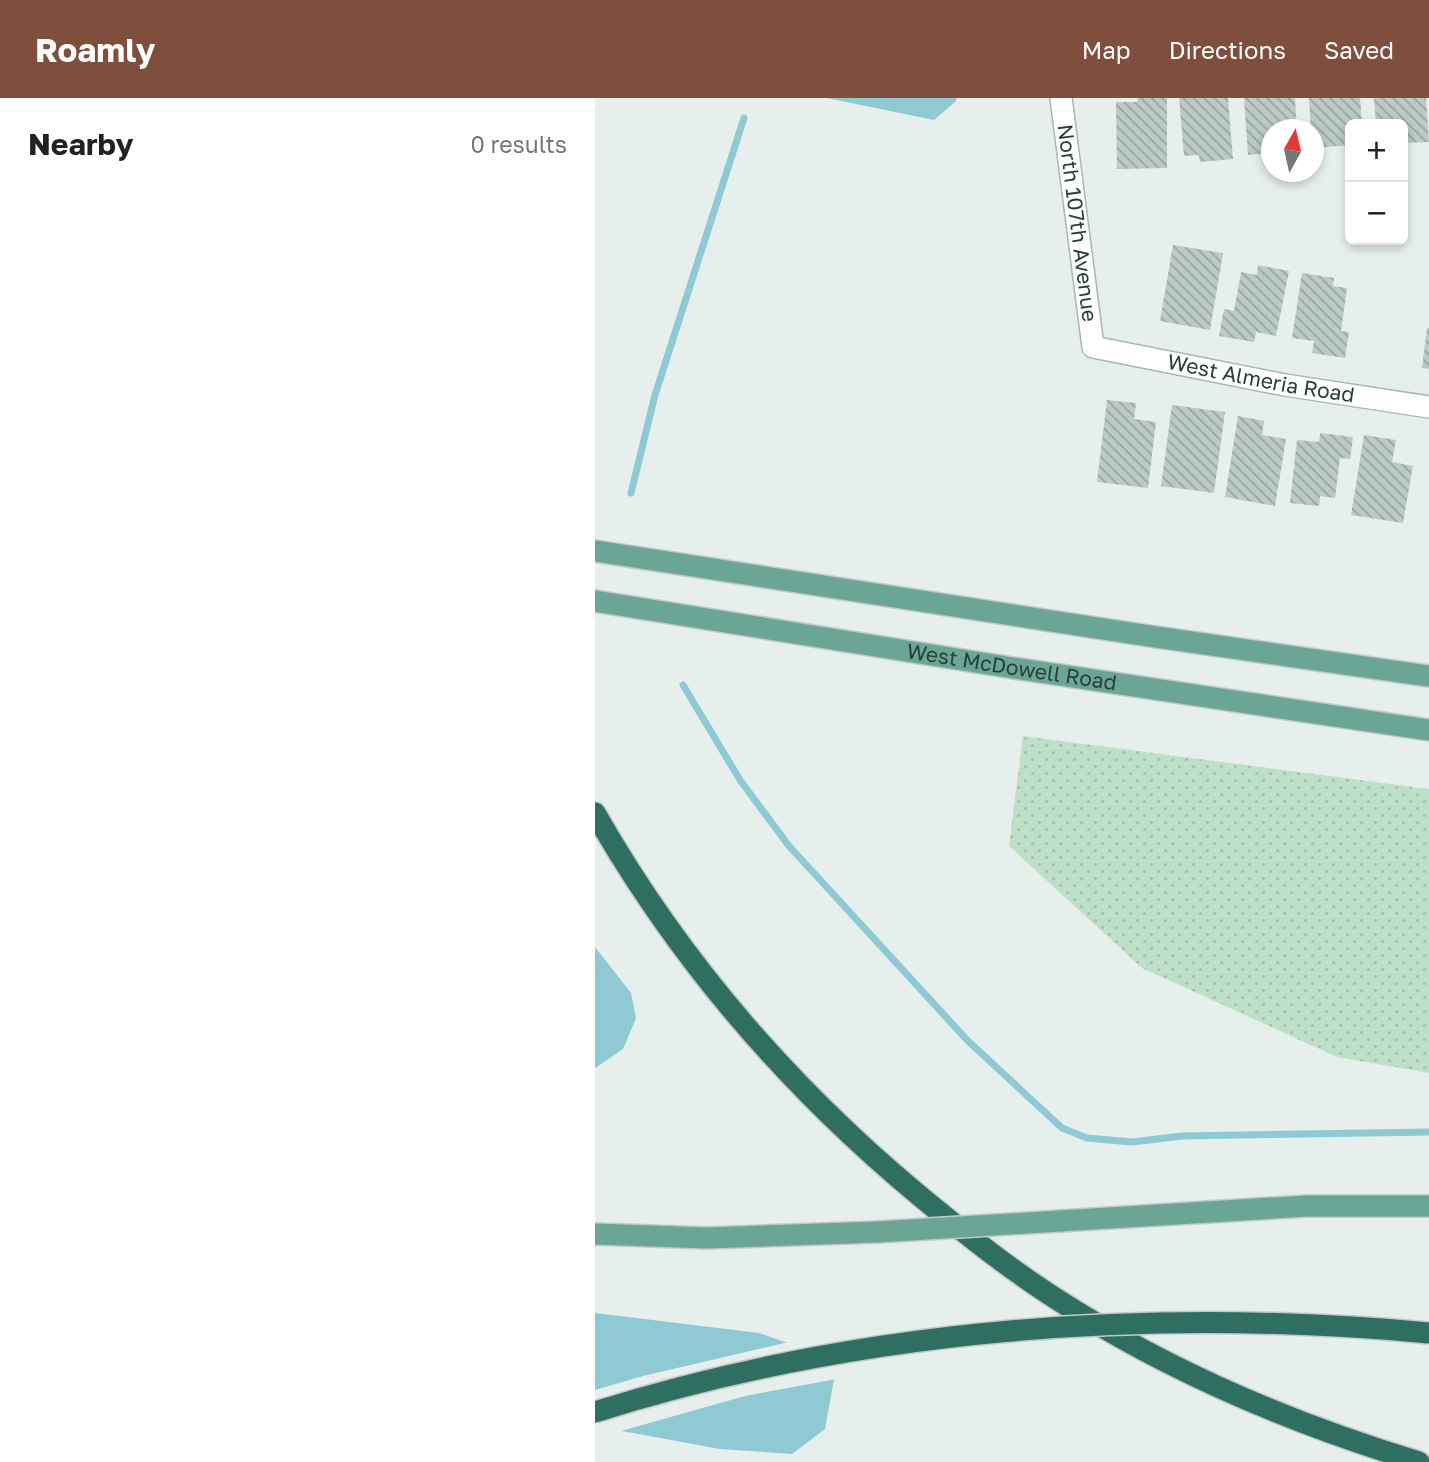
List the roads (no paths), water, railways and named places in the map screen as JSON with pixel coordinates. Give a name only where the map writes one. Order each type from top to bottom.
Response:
[{"type":"highway","points":[[595,813],[624,864],[665,925],[762,1046],[855,1140],[905,1185],[963,1231],[1074,1310],[1135,1345],[1271,1409],[1335,1435],[1419,1462]]},
{"type":"highway","points":[[595,1412],[748,1373],[929,1339],[1060,1328],[1195,1322],[1304,1324],[1429,1333]]},
{"type":"main road","points":[[595,551],[1429,676]]},
{"type":"main road","name":"West McDowell Road","points":[[595,601],[1429,730]]},
{"type":"main road","points":[[595,1234],[707,1238],[878,1232],[1307,1206],[1429,1206]]},
{"type":"street","name":"North 107th Avenue","points":[[1061,98],[1093,347]]},
{"type":"street","name":"West Almeria Road","points":[[1093,347],[1285,385],[1429,407]]},
{"type":"water","points":[[827,98],[957,98],[934,120]]},
{"type":"water","points":[[595,947],[631,993],[636,1018],[623,1049],[595,1068]]},
{"type":"water","points":[[595,1313],[759,1333],[816,1353],[834,1379],[825,1429],[792,1454],[720,1449],[595,1426]]},
{"type":"waterway","points":[[631,493],[655,395],[744,118]]},
{"type":"waterway","points":[[683,685],[740,780],[789,846],[968,1041],[1062,1128],[1087,1138],[1132,1142],[1182,1136],[1429,1132]]}]
